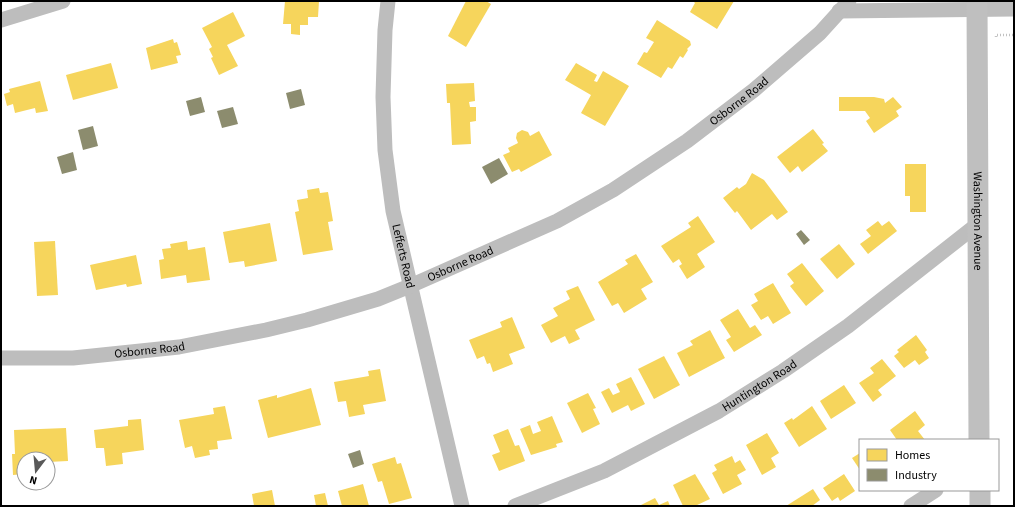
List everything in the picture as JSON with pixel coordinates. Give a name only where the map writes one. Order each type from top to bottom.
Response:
[{"type":"main road","name":"Washington Avenue","points":[[977,5],[979,439]]},
{"type":"main road","points":[[980,491],[980,506]]},
{"type":"street","points":[[1,20],[63,1]]},
{"type":"street","name":"Lefferts Road","points":[[388,1],[385,30],[383,97],[385,150],[392,211],[462,506]]},
{"type":"street","points":[[844,6],[977,5],[1014,10]]},
{"type":"street","name":"Osborne Road","points":[[1,358],[73,358],[179,347],[266,330],[307,320],[378,299],[410,286],[557,221],[613,190],[687,141],[754,90],[820,33],[844,6]]},
{"type":"street","name":"Huntington Road","points":[[516,506],[604,471],[719,411],[783,371],[848,326],[978,224]]},
{"type":"street","points":[[911,506],[934,491]]},
{"type":"path","points":[[996,35],[1014,35]]},
{"type":"building: Homes","points":[[285,1],[319,1],[318,17],[308,17],[308,25],[300,25],[300,35],[291,34],[291,24],[283,24]]},
{"type":"building: Homes","points":[[466,1],[486,1],[491,4],[466,47],[448,36]]},
{"type":"building: Homes","points":[[693,1],[734,1],[717,29],[690,12],[695,3]]},
{"type":"building: Homes","points":[[233,12],[245,36],[227,45],[238,66],[219,75],[211,58],[213,57],[209,49],[212,47],[202,28]]},
{"type":"building: Homes","points":[[657,20],[690,41],[691,45],[687,49],[688,50],[683,58],[680,56],[672,69],[668,67],[661,78],[637,64],[644,52],[647,53],[654,42],[646,38]]},
{"type":"building: Homes","points":[[173,39],[174,43],[177,42],[181,55],[176,56],[178,63],[151,70],[146,48]]},
{"type":"building: Homes","points":[[111,63],[118,88],[73,100],[66,75]]},
{"type":"building: Homes","points":[[576,63],[597,75],[594,81],[597,82],[603,71],[629,86],[605,126],[581,113],[591,95],[565,80]]},
{"type":"building: Homes","points":[[40,81],[48,111],[36,113],[35,108],[15,113],[13,104],[7,106],[4,94],[10,92],[9,89]]},
{"type":"building: Homes","points":[[474,83],[475,101],[469,102],[470,107],[476,107],[476,121],[470,122],[471,144],[452,145],[450,103],[447,103],[446,84]]},
{"type":"building: Homes","points":[[839,97],[874,97],[884,99],[885,103],[893,97],[902,107],[896,111],[899,116],[874,133],[866,121],[870,118],[865,111],[839,111]]},
{"type":"building: Homes","points":[[813,129],[824,143],[822,144],[828,151],[802,172],[798,166],[790,173],[777,157]]},
{"type":"building: Homes","points":[[522,130],[528,132],[530,136],[539,131],[552,155],[521,172],[519,169],[512,172],[503,155],[510,152],[508,148],[518,143],[516,138],[517,133]]},
{"type":"building: Homes","points":[[905,164],[926,164],[926,212],[910,212],[910,196],[905,196]]},
{"type":"building: Homes","points":[[752,173],[764,180],[788,212],[777,220],[772,214],[751,230],[737,211],[735,213],[723,198],[737,187],[739,189],[746,184]]},
{"type":"building: Homes","points":[[319,188],[320,193],[328,192],[333,221],[328,222],[333,250],[303,255],[295,212],[299,211],[297,200],[308,198],[307,190]]},
{"type":"building: Homes","points":[[698,216],[715,242],[697,254],[705,267],[687,279],[679,266],[682,264],[679,259],[673,263],[661,246],[691,227],[688,223]]},
{"type":"building: Homes","points":[[878,221],[882,226],[889,221],[897,231],[868,254],[860,244],[871,236],[866,230]]},
{"type":"building: Homes","points":[[270,223],[277,261],[245,267],[244,261],[229,263],[223,232]]},
{"type":"building: Homes","points":[[55,241],[58,295],[37,296],[34,242]]},
{"type":"building: Homes","points":[[187,241],[188,250],[205,247],[210,280],[187,283],[186,275],[161,279],[159,260],[164,259],[162,249],[171,248],[170,244]]},
{"type":"building: Homes","points":[[839,244],[855,264],[837,279],[820,259]]},
{"type":"building: Homes","points":[[636,254],[653,282],[641,289],[647,299],[624,313],[618,303],[612,306],[598,282],[628,264],[625,260]]},
{"type":"building: Homes","points":[[136,255],[142,284],[127,287],[126,284],[96,290],[90,265]]},
{"type":"building: Homes","points":[[802,263],[824,291],[806,306],[790,286],[794,283],[787,274]]},
{"type":"building: Homes","points":[[773,283],[791,313],[773,324],[768,316],[761,320],[751,305],[758,301],[754,294]]},
{"type":"building: Homes","points":[[578,286],[595,320],[575,330],[580,339],[569,344],[565,336],[551,343],[541,325],[558,316],[553,308],[570,299],[566,291]]},
{"type":"building: Homes","points":[[738,309],[750,328],[755,325],[762,335],[734,352],[726,340],[731,337],[720,320]]},
{"type":"building: Homes","points":[[512,317],[525,348],[509,354],[513,364],[493,372],[490,363],[487,364],[484,356],[477,359],[469,340],[502,327],[500,322]]},
{"type":"building: Homes","points":[[710,330],[725,358],[689,377],[677,353],[693,345],[690,341]]},
{"type":"building: Homes","points":[[916,335],[927,350],[925,352],[929,358],[919,365],[915,360],[904,368],[894,356],[899,352],[897,350]]},
{"type":"building: Homes","points":[[664,356],[680,385],[654,399],[638,369]]},
{"type":"building: Homes","points":[[882,359],[896,376],[878,390],[882,395],[873,402],[859,383],[874,373],[870,368]]},
{"type":"building: Homes","points":[[380,369],[386,401],[363,405],[365,414],[349,417],[346,401],[338,402],[334,382],[369,376],[368,371]]},
{"type":"building: Homes","points":[[631,377],[645,404],[631,411],[628,405],[612,413],[601,392],[609,388],[613,395],[620,392],[616,384]]},
{"type":"building: Homes","points":[[844,385],[856,403],[831,419],[820,401]]},
{"type":"building: Homes","points":[[311,388],[321,425],[268,438],[258,400],[277,395],[277,398]]},
{"type":"building: Homes","points":[[588,393],[596,408],[593,409],[600,424],[582,433],[567,403]]},
{"type":"building: Homes","points":[[225,406],[232,439],[217,441],[218,449],[209,450],[210,455],[195,458],[192,446],[185,448],[179,420],[214,414],[213,408]]},
{"type":"building: Homes","points":[[812,406],[827,429],[799,447],[784,423],[792,418],[793,420]]},
{"type":"building: Homes","points":[[915,411],[925,425],[918,431],[924,439],[896,439],[890,430]]},
{"type":"building: Homes","points":[[552,416],[563,442],[556,444],[557,447],[531,455],[520,429],[530,425],[533,434],[541,431],[537,422]]},
{"type":"building: Homes","points":[[141,419],[144,450],[122,453],[123,464],[106,466],[104,448],[96,448],[94,430],[128,426],[128,420]]},
{"type":"building: Homes","points":[[66,428],[68,461],[56,462],[56,451],[16,451],[16,475],[13,475],[12,454],[15,454],[14,430]]},
{"type":"building: Homes","points":[[508,429],[515,446],[519,445],[525,461],[499,471],[492,455],[500,452],[493,435]]},
{"type":"building: Homes","points":[[767,433],[779,453],[771,458],[776,467],[762,475],[746,445]]},
{"type":"building: Homes","points":[[859,454],[859,468],[852,458]]},
{"type":"building: Homes","points":[[732,456],[735,463],[740,460],[746,470],[737,475],[742,484],[723,494],[712,473],[717,470],[714,465]]},
{"type":"building: Homes","points":[[395,457],[397,464],[401,463],[412,498],[389,504],[382,481],[378,482],[372,464]]},
{"type":"building: Homes","points":[[695,474],[710,499],[695,506],[683,506],[673,485]]},
{"type":"building: Homes","points":[[844,474],[855,491],[840,501],[838,497],[832,501],[823,488]]},
{"type":"building: Homes","points":[[363,484],[369,506],[342,506],[338,491]]},
{"type":"building: Homes","points":[[813,489],[820,500],[812,506],[786,506]]},
{"type":"building: Homes","points":[[272,490],[275,506],[254,506],[252,494]]},
{"type":"building: Homes","points":[[325,493],[328,506],[316,506],[314,495]]},
{"type":"building: Homes","points":[[655,498],[659,505],[668,501],[670,506],[639,506]]},
{"type":"building: Industry","points":[[301,89],[305,105],[290,109],[286,93]]},
{"type":"building: Industry","points":[[201,97],[205,112],[190,116],[186,101]]},
{"type":"building: Industry","points":[[233,107],[238,124],[222,128],[217,111]]},
{"type":"building: Industry","points":[[93,126],[98,146],[83,150],[78,130]]},
{"type":"building: Industry","points":[[73,152],[77,170],[62,174],[57,157]]},
{"type":"building: Industry","points":[[499,158],[508,174],[491,184],[482,167]]},
{"type":"building: Industry","points":[[801,230],[810,240],[804,245],[796,234]]},
{"type":"building: Industry","points":[[360,450],[364,464],[353,468],[348,454]]}]
